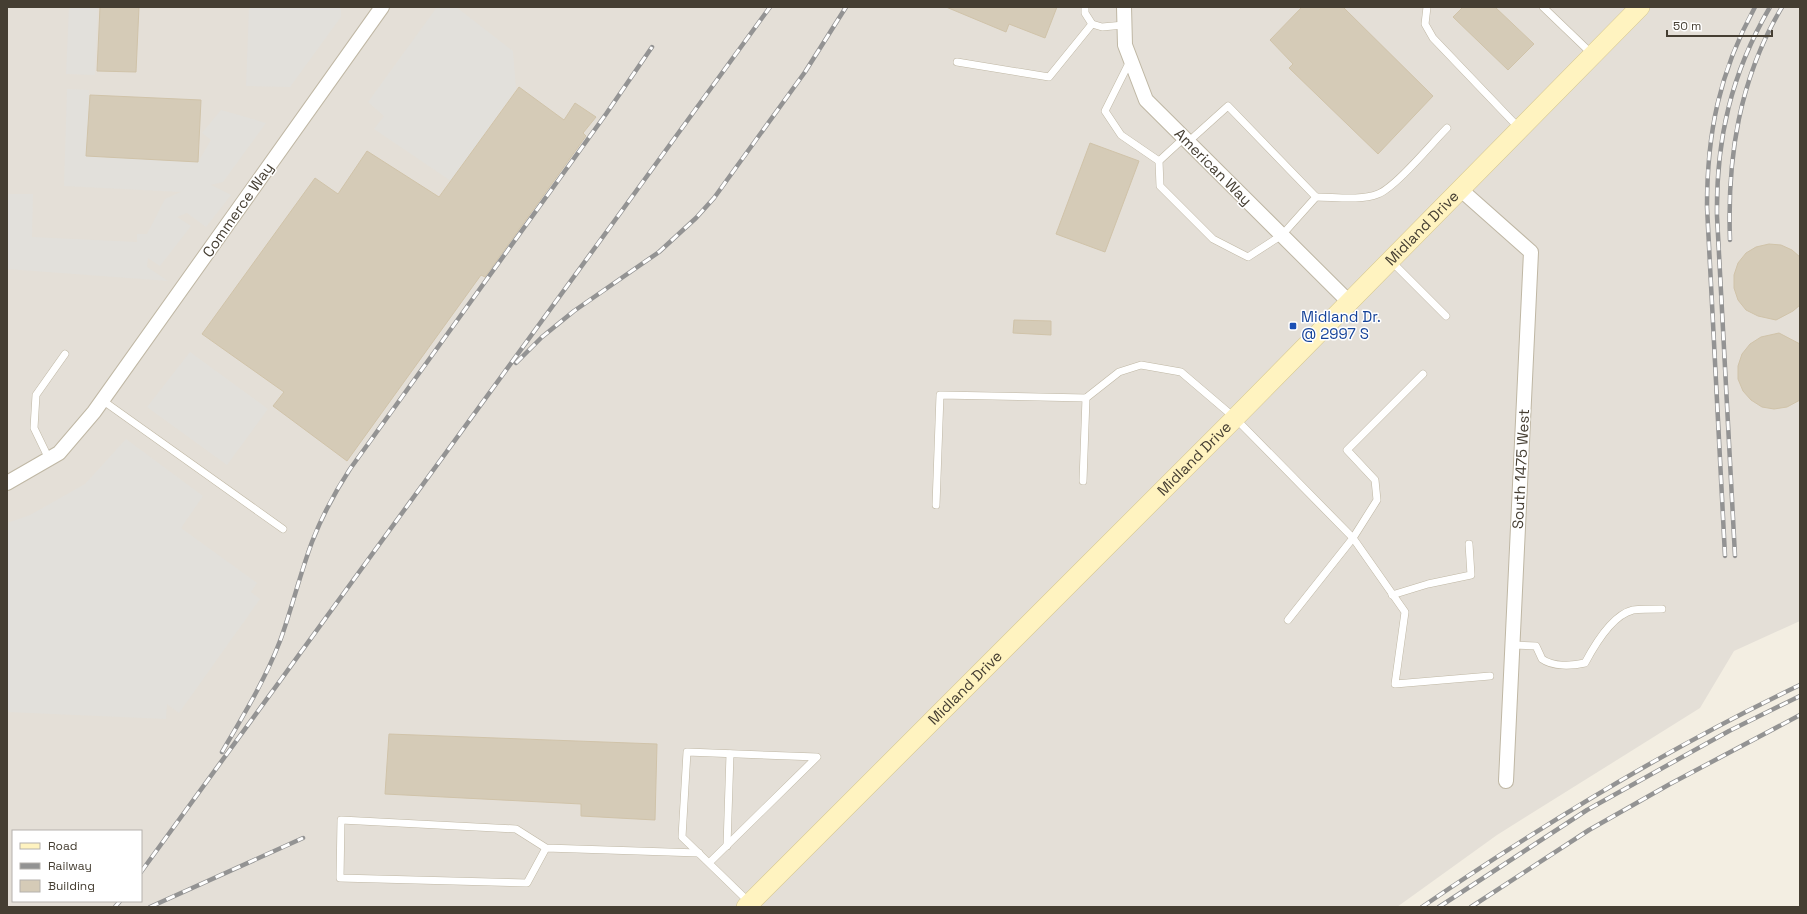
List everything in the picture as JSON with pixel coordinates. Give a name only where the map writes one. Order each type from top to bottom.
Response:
[{"type":"street","name":"Commerce Way","points":[[7,483],[59,453],[94,412],[382,7]]},
{"type":"street","name":"American Way","points":[[1124,7],[1125,45],[1146,100],[1350,302]]},
{"type":"street","name":"Midland Drive","points":[[748,905],[1350,302],[1632,11]]},
{"type":"street","name":"South 1475 West","points":[[1460,189],[1531,252],[1506,781]]},
{"type":"lane","points":[[1085,7],[1085,13],[1092,24],[1102,27],[1124,25]]},
{"type":"lane","points":[[1427,7],[1425,24],[1433,38],[1519,129]]},
{"type":"lane","points":[[1543,7],[1592,54]]},
{"type":"lane","points":[[957,62],[1049,77],[1092,24]]},
{"type":"lane","points":[[1130,61],[1105,111],[1121,135],[1159,161]]},
{"type":"lane","points":[[1159,161],[1228,106],[1316,197],[1361,197],[1379,194],[1398,180],[1447,128]]},
{"type":"lane","points":[[1159,161],[1160,186],[1213,239],[1248,257],[1282,235],[1316,197]]},
{"type":"lane","points":[[1390,260],[1446,316]]},
{"type":"lane","points":[[49,459],[34,428],[36,395],[65,354]]},
{"type":"lane","points":[[936,505],[940,395],[1086,398],[1119,372],[1141,365],[1180,372],[1234,418],[1353,538],[1405,612],[1396,684],[1490,676]]},
{"type":"lane","points":[[1288,620],[1353,538],[1376,500],[1375,480],[1348,450],[1423,374]]},
{"type":"lane","points":[[1083,481],[1086,398]]},
{"type":"lane","points":[[102,400],[283,529]]},
{"type":"lane","points":[[1392,595],[1428,584],[1470,575],[1469,544]]},
{"type":"lane","points":[[1513,645],[1536,646],[1542,659],[1550,664],[1585,663],[1595,644],[1612,624],[1623,615],[1632,610],[1662,609]]},
{"type":"lane","points":[[709,863],[817,758],[687,752],[682,837],[709,863],[748,905]]},
{"type":"lane","points":[[727,846],[730,754]]},
{"type":"lane","points":[[546,848],[527,883],[340,878],[341,820],[516,829],[546,848],[699,853]]},
{"type":"shaded area","points":[[7,7],[1800,7],[1800,621],[1734,651],[1700,708],[1497,835],[1397,907],[7,907]]},
{"type":"shaded area","points":[[69,7],[98,7],[95,75],[66,74]]},
{"type":"shaded area","points":[[249,7],[341,7],[341,17],[290,87],[246,86]]},
{"type":"shaded area","points":[[437,7],[456,7],[513,51],[516,89],[451,181],[374,129],[384,116],[368,102]]},
{"type":"shaded area","points":[[67,89],[89,90],[87,156],[198,162],[211,140],[202,133],[221,110],[266,123],[223,182],[211,185],[231,195],[206,227],[187,213],[177,217],[191,226],[160,266],[148,258],[147,267],[168,281],[7,269],[7,194],[33,194],[32,237],[137,242],[137,234],[147,234],[165,199],[181,192],[64,186]]},
{"type":"shaded area","points":[[190,352],[268,409],[227,465],[147,407]]},
{"type":"shaded area","points":[[126,439],[203,496],[181,528],[257,583],[251,592],[260,599],[179,713],[167,704],[166,719],[7,712],[7,523],[30,515],[85,484]]},
{"type":"building","points":[[100,7],[139,7],[136,72],[97,71]]},
{"type":"building","points":[[946,7],[1057,7],[1045,38],[1009,24],[1006,32]]},
{"type":"building","points":[[1302,7],[1343,7],[1433,96],[1378,154],[1289,68],[1293,64],[1270,40]]},
{"type":"building","points":[[1463,7],[1495,7],[1534,44],[1508,70],[1453,17]]},
{"type":"building","points":[[519,87],[564,120],[575,103],[596,117],[583,133],[586,136],[485,277],[481,275],[347,461],[273,406],[284,392],[202,334],[315,178],[338,194],[367,151],[439,197]]},
{"type":"building","points":[[90,95],[201,100],[198,162],[86,156]]},
{"type":"building","points":[[1090,143],[1139,161],[1105,252],[1056,234]]},
{"type":"building","points":[[1769,244],[1781,245],[1792,250],[1800,257],[1800,305],[1793,311],[1776,320],[1758,316],[1746,310],[1738,300],[1734,288],[1734,275],[1738,263],[1746,253],[1756,247]]},
{"type":"building","points":[[1014,320],[1051,321],[1051,335],[1013,333]]},
{"type":"building","points":[[1779,333],[1800,344],[1800,400],[1787,407],[1774,409],[1762,407],[1751,400],[1743,391],[1738,379],[1738,366],[1742,354],[1750,344],[1761,337]]},
{"type":"building","points":[[389,734],[657,744],[655,820],[581,816],[581,804],[385,794]]},
{"type":"railway","points":[[142,871],[770,7]]},
{"type":"railway","points":[[516,363],[542,337],[574,311],[659,252],[696,218],[714,198],[805,72],[846,7]]},
{"type":"railway","points":[[1725,556],[1707,207],[1709,154],[1724,80],[1732,56],[1755,7]]},
{"type":"railway","points":[[1735,556],[1717,216],[1717,188],[1719,160],[1728,108],[1745,57],[1756,32],[1770,7]]},
{"type":"railway","points":[[1730,240],[1731,179],[1739,120],[1755,62],[1767,34],[1782,7]]},
{"type":"railway","points":[[222,752],[268,670],[280,641],[312,542],[324,514],[344,478],[606,114],[652,47]]},
{"type":"railway","points":[[1422,907],[1513,847],[1606,789],[1702,735],[1800,685]]},
{"type":"railway","points":[[1439,907],[1587,810],[1729,731],[1800,696]]},
{"type":"railway","points":[[1471,907],[1589,830],[1670,784],[1800,715]]},
{"type":"railway","points":[[150,907],[303,838]]},
{"type":"railway","points":[[115,907],[119,902]]},
{"type":"place","name":"Midland Dr. @ 2997 S","points":[[1293,326]]}]
